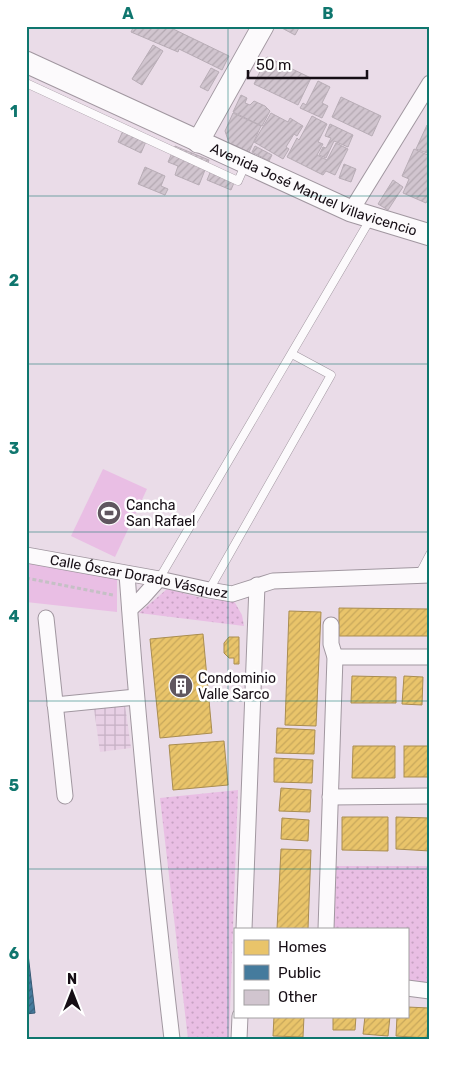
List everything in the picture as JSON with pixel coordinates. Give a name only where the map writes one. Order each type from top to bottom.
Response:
[{"type":"main road","points":[[198,142],[263,26]]},
{"type":"main road","name":"Avenida José Manuel Villavicencio","points":[[26,62],[351,211],[430,236]]},
{"type":"street","points":[[351,211],[430,83]]},
{"type":"street","name":"Calle Óscar Dorado Vásquez","points":[[26,555],[232,594],[272,581],[424,575]]},
{"type":"street","points":[[127,574],[136,697],[172,1039]]},
{"type":"street","points":[[129,604],[142,598],[159,579]]},
{"type":"street","points":[[244,928],[257,585]]},
{"type":"street","points":[[46,618],[64,796]]},
{"type":"street","points":[[326,928],[335,657],[331,644],[331,625]]},
{"type":"street","points":[[335,657],[430,657]]},
{"type":"street","points":[[55,705],[136,697]]},
{"type":"street","points":[[330,797],[430,796]]},
{"type":"street","points":[[408,988],[430,991]]},
{"type":"street","points":[[239,1039],[240,1018]]},
{"type":"lane","points":[[26,83],[238,181],[246,163]]},
{"type":"lane","points":[[159,579],[371,218]]},
{"type":"lane","points":[[209,590],[331,375],[292,354]]},
{"type":"lane","points":[[424,575],[430,554]]},
{"type":"path","points":[[26,578],[129,604]]},
{"type":"shaded area","name":"Cancha San Rafael","points":[[103,469],[147,489],[115,557],[71,536]]},
{"type":"shaded area","points":[[26,562],[117,578],[117,612],[26,602]]},
{"type":"shaded area","points":[[167,589],[206,599],[234,601],[242,615],[244,626],[139,613]]},
{"type":"shaded area","points":[[125,705],[131,748],[100,752],[94,709]]},
{"type":"shaded area","points":[[238,790],[229,1039],[188,1039],[160,798]]},
{"type":"shaded area","points":[[336,866],[430,866],[430,984],[408,981],[408,928],[333,928]]},
{"type":"building: Homes","points":[[339,608],[430,609],[430,636],[339,636]]},
{"type":"building: Homes","points":[[289,611],[321,612],[316,726],[285,725]]},
{"type":"building: Homes","name":"Condominio Valle Sarco","points":[[203,634],[212,733],[160,738],[150,639]]},
{"type":"building: Homes","points":[[229,637],[239,637],[239,664],[234,664],[234,658],[229,658],[224,653],[224,643]]},
{"type":"building: Homes","points":[[352,676],[396,677],[396,703],[351,703]]},
{"type":"building: Homes","points":[[404,676],[423,677],[422,705],[402,704]]},
{"type":"building: Homes","points":[[277,728],[315,730],[314,754],[276,753]]},
{"type":"building: Homes","name":"Condominio Valle Sarco","points":[[224,741],[228,785],[173,790],[169,745]]},
{"type":"building: Homes","points":[[353,746],[395,746],[395,778],[352,778]]},
{"type":"building: Homes","points":[[404,746],[430,746],[430,777],[404,777]]},
{"type":"building: Homes","points":[[274,758],[313,760],[312,783],[274,782]]},
{"type":"building: Homes","points":[[281,788],[311,790],[310,812],[279,811]]},
{"type":"building: Homes","points":[[342,817],[388,817],[388,851],[342,850]]},
{"type":"building: Homes","points":[[396,817],[430,818],[430,851],[396,849]]},
{"type":"building: Homes","points":[[282,818],[309,820],[308,841],[281,839]]},
{"type":"building: Homes","points":[[281,849],[311,850],[308,928],[277,928]]},
{"type":"building: Homes","points":[[408,1007],[429,1008],[427,1038],[396,1036],[397,1018],[408,1018]]},
{"type":"building: Homes","points":[[274,1018],[304,1018],[303,1037],[273,1036]]},
{"type":"building: Homes","points":[[333,1018],[356,1018],[355,1030],[333,1030]]},
{"type":"building: Homes","points":[[365,1018],[390,1018],[388,1036],[363,1034]]},
{"type":"building: Public","points":[[26,954],[28,954],[35,1013],[26,1014]]},
{"type":"building: Other","points":[[134,26],[167,26],[229,56],[222,70],[179,49],[178,52],[131,32]]},
{"type":"building: Other","points":[[278,26],[300,26],[295,35]]},
{"type":"building: Other","points":[[153,45],[163,51],[142,85],[132,79]]},
{"type":"building: Other","points":[[267,57],[311,78],[298,105],[254,84]]},
{"type":"building: Other","points":[[211,68],[219,72],[208,91],[200,87]]},
{"type":"building: Other","points":[[318,81],[330,87],[322,103],[328,106],[322,118],[300,108],[303,103],[306,105]]},
{"type":"building: Other","points":[[241,95],[247,98],[245,103],[250,105],[254,101],[265,106],[270,111],[262,126],[233,112]]},
{"type":"building: Other","points":[[341,97],[381,116],[372,136],[332,117]]},
{"type":"building: Other","points":[[233,113],[261,126],[249,152],[229,143],[225,131]]},
{"type":"building: Other","points":[[271,113],[288,122],[290,118],[303,126],[297,136],[294,134],[286,147],[289,149],[283,159],[254,142]]},
{"type":"building: Other","points":[[312,116],[327,124],[318,142],[323,144],[317,155],[327,160],[336,143],[348,149],[335,175],[326,171],[323,175],[287,157]]},
{"type":"building: Other","points":[[330,124],[353,135],[348,147],[334,141],[326,158],[319,155],[323,147],[326,148],[331,138],[325,136]]},
{"type":"building: Other","points":[[427,125],[430,126],[430,147],[427,153],[416,149]]},
{"type":"building: Other","points":[[125,126],[148,137],[141,153],[118,142]]},
{"type":"building: Other","points":[[175,146],[209,160],[199,185],[175,175],[178,166],[168,162]]},
{"type":"building: Other","points":[[255,146],[272,155],[269,161],[252,152]]},
{"type":"building: Other","points":[[414,149],[430,156],[430,195],[426,203],[403,193],[409,179],[402,176]]},
{"type":"building: Other","points":[[344,164],[356,169],[351,182],[339,178]]},
{"type":"building: Other","points":[[145,167],[165,176],[161,186],[168,189],[165,195],[138,184]]},
{"type":"building: Other","points":[[212,168],[236,178],[231,190],[207,180]]},
{"type":"building: Other","points":[[393,180],[403,187],[388,210],[378,204]]},
{"type":"place","name":"Cancha San Rafael","points":[[109,513]]},
{"type":"place","name":"Condominio Valle Sarco","points":[[181,686]]}]
